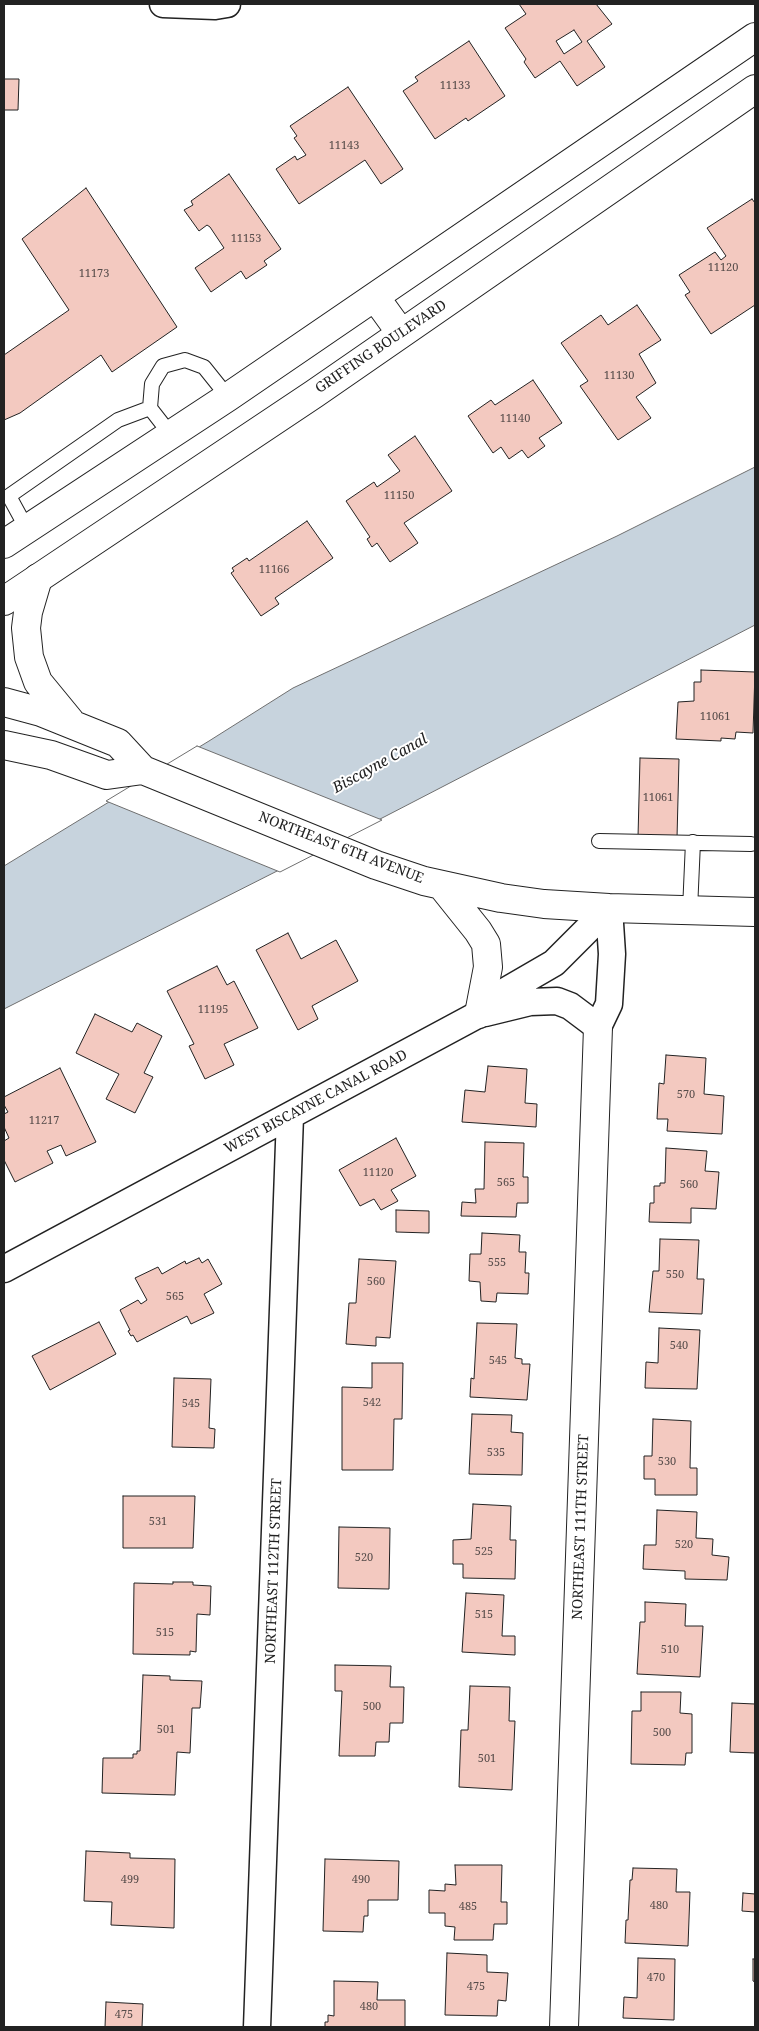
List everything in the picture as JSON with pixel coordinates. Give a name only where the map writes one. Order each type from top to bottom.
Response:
[{"type":"street","points":[[163,4],[215,6],[227,4]]},
{"type":"street","points":[[4,544],[171,435],[755,37]]},
{"type":"street","name":"GRIFFING BOULEVARD","points":[[4,602],[401,334],[755,89]]},
{"type":"street","points":[[375,297],[401,334]]},
{"type":"street","points":[[38,578],[28,612],[26,628],[29,657],[42,688],[73,724]]},
{"type":"street","name":"NORTHEAST 6TH AVENUE","points":[[4,702],[41,712],[118,743],[143,770],[404,875],[442,886],[522,902],[609,908],[755,912]]},
{"type":"street","name":"NORTHEAST 6TH AVENUE","points":[[4,745],[51,755],[107,775],[143,770]]},
{"type":"street","points":[[442,886],[486,944],[488,967],[479,1014],[530,1002],[557,1001],[570,1006],[598,1027],[609,1004],[612,954],[609,908]]},
{"type":"street","name":"WEST BISCAYNE CANAL ROAD","points":[[4,1269],[479,1014],[504,992],[554,963],[609,908]]},
{"type":"street","name":"NORTHEAST 111TH STREET","points":[[564,2027],[598,1027]]},
{"type":"street","name":"NORTHEAST 112TH STREET","points":[[257,2027],[290,1116]]},
{"type":"lane","points":[[171,435],[150,408],[152,384],[163,366],[185,360],[204,367],[228,396]]},
{"type":"lane","points":[[27,529],[9,496],[118,420],[150,408]]},
{"type":"lane","points":[[599,841],[751,844]]},
{"type":"lane","points":[[690,910],[693,842]]},
{"type":"water","name":"Biscayne Canal","points":[[755,467],[755,625],[386,816],[4,1009],[4,866],[293,688],[617,536]]},
{"type":"pier","points":[[197,746],[382,820],[280,872],[106,801]]},
{"type":"building","points":[[519,4],[596,4],[612,24],[587,41],[605,67],[577,86],[560,61],[535,78],[524,62],[526,59],[505,28],[526,14]],"holes":[[[574,30],[582,42],[564,54],[556,41]]]},
{"type":"building","points":[[469,41],[505,96],[468,121],[466,118],[435,139],[403,91],[418,81],[415,77]]},
{"type":"building","points":[[4,79],[19,79],[18,110],[4,110]]},
{"type":"building","points":[[348,87],[403,169],[381,184],[365,160],[299,204],[276,169],[295,156],[297,160],[306,155],[294,138],[297,136],[290,126]]},
{"type":"building","points":[[229,174],[281,249],[264,261],[267,265],[246,279],[241,271],[211,292],[195,268],[224,248],[210,227],[207,225],[199,231],[184,210],[193,205],[191,201]]},
{"type":"building","points":[[86,188],[177,327],[112,372],[101,355],[20,413],[4,420],[4,355],[69,310],[22,239]]},
{"type":"building","points":[[752,199],[755,203],[755,305],[711,334],[685,295],[690,292],[679,275],[715,252],[721,260],[726,256],[707,228]]},
{"type":"building","points":[[637,305],[661,340],[639,354],[656,383],[636,397],[651,418],[618,440],[580,386],[588,381],[561,343],[601,315],[608,325]]},
{"type":"building","points":[[533,380],[562,423],[539,438],[545,446],[528,458],[522,450],[509,459],[501,447],[493,453],[468,416],[491,400],[495,405]]},
{"type":"building","points":[[415,436],[452,491],[404,523],[418,543],[390,562],[377,543],[372,547],[367,539],[370,537],[346,501],[374,482],[377,487],[400,471],[388,455]]},
{"type":"building","points":[[307,521],[333,558],[275,598],[279,604],[261,616],[231,573],[234,571],[232,568],[247,558],[249,561]]},
{"type":"building","points":[[701,670],[755,672],[753,733],[736,732],[735,739],[721,738],[721,741],[676,739],[678,702],[694,701],[694,682],[701,682]]},
{"type":"building","points":[[640,758],[679,759],[677,838],[638,837]]},
{"type":"building","points":[[288,933],[301,959],[336,940],[358,981],[312,1006],[318,1019],[298,1030],[256,950]]},
{"type":"building","points":[[217,966],[227,985],[234,981],[258,1028],[224,1044],[234,1065],[205,1079],[189,1046],[194,1044],[167,991]]},
{"type":"building","points":[[95,1014],[132,1032],[137,1023],[162,1036],[144,1073],[153,1077],[135,1113],[106,1099],[119,1074],[76,1053]]},
{"type":"building","points":[[666,1055],[706,1058],[704,1094],[724,1096],[722,1134],[667,1131],[668,1119],[657,1119],[659,1083],[664,1084]]},
{"type":"building","points":[[488,1066],[527,1069],[525,1103],[537,1104],[536,1127],[462,1122],[465,1090],[485,1092]]},
{"type":"building","points":[[60,1068],[96,1142],[66,1156],[61,1145],[47,1151],[53,1163],[15,1182],[4,1160],[4,1141],[9,1138],[4,1127],[4,1114],[8,1112],[4,1105],[4,1097]]},
{"type":"building","points":[[396,1138],[416,1176],[391,1190],[398,1201],[381,1210],[374,1199],[360,1206],[339,1170]]},
{"type":"building","points":[[485,1142],[524,1143],[523,1177],[528,1177],[528,1203],[517,1203],[516,1217],[461,1216],[462,1202],[476,1203],[475,1189],[484,1189]]},
{"type":"building","points":[[666,1148],[707,1151],[705,1171],[719,1172],[716,1209],[691,1208],[691,1223],[649,1222],[650,1203],[654,1203],[654,1186],[660,1186],[660,1183],[665,1183]]},
{"type":"building","points":[[396,1210],[429,1211],[429,1233],[396,1232]]},
{"type":"building","points":[[482,1233],[520,1235],[519,1252],[526,1252],[525,1273],[529,1273],[528,1294],[497,1293],[496,1302],[481,1301],[480,1282],[469,1281],[470,1254],[481,1254]]},
{"type":"building","points":[[660,1239],[699,1240],[697,1279],[704,1279],[702,1314],[649,1312],[653,1271],[659,1271]]},
{"type":"building","points":[[199,1258],[202,1263],[208,1259],[222,1284],[204,1294],[214,1313],[191,1324],[187,1316],[137,1342],[128,1331],[130,1330],[120,1310],[138,1300],[141,1304],[147,1300],[135,1278],[158,1267],[162,1274],[185,1261],[186,1264]]},
{"type":"building","points":[[359,1259],[396,1261],[390,1338],[376,1337],[376,1346],[346,1344],[349,1303],[356,1303]]},
{"type":"building","points":[[99,1322],[116,1354],[50,1390],[32,1356]]},
{"type":"building","points":[[477,1323],[517,1324],[515,1358],[522,1359],[522,1364],[530,1364],[527,1400],[470,1397],[471,1378],[474,1379]]},
{"type":"building","points":[[659,1328],[700,1330],[697,1389],[645,1388],[646,1362],[658,1363]]},
{"type":"building","points":[[372,1363],[403,1363],[402,1419],[394,1419],[393,1470],[342,1470],[342,1387],[372,1388]]},
{"type":"building","points":[[174,1378],[211,1379],[209,1428],[215,1429],[214,1448],[172,1447]]},
{"type":"building","points":[[472,1414],[512,1415],[511,1432],[523,1433],[522,1475],[469,1474]]},
{"type":"building","points":[[653,1419],[691,1421],[690,1468],[697,1468],[697,1495],[655,1495],[655,1479],[644,1479],[644,1456],[652,1456]]},
{"type":"building","points":[[123,1496],[195,1496],[193,1548],[123,1548]]},
{"type":"building","points":[[473,1504],[511,1506],[510,1540],[516,1540],[515,1579],[463,1578],[463,1564],[453,1564],[453,1540],[471,1539]]},
{"type":"building","points":[[657,1510],[697,1512],[696,1538],[713,1539],[712,1555],[729,1557],[727,1580],[685,1579],[685,1571],[643,1569],[644,1545],[656,1545]]},
{"type":"building","points":[[339,1527],[390,1528],[389,1589],[338,1588]]},
{"type":"building","points":[[173,1582],[193,1582],[193,1585],[211,1586],[210,1615],[197,1614],[196,1652],[190,1651],[190,1655],[133,1654],[134,1583],[173,1584]]},
{"type":"building","points":[[466,1593],[504,1595],[502,1636],[515,1636],[515,1655],[462,1652]]},
{"type":"building","points":[[645,1602],[686,1604],[685,1626],[703,1626],[700,1677],[637,1674],[640,1622],[645,1622]]},
{"type":"building","points":[[335,1665],[391,1666],[390,1687],[404,1687],[403,1723],[390,1723],[389,1742],[376,1742],[375,1756],[339,1756],[342,1691],[335,1691]]},
{"type":"building","points":[[143,1675],[170,1676],[170,1680],[202,1681],[200,1708],[192,1708],[190,1753],[177,1752],[175,1795],[102,1793],[103,1758],[133,1758],[133,1754],[137,1754],[137,1751],[140,1751]]},
{"type":"building","points":[[470,1686],[510,1687],[509,1721],[515,1721],[512,1790],[459,1787],[461,1730],[468,1730]]},
{"type":"building","points":[[641,1692],[681,1692],[680,1713],[692,1714],[692,1753],[686,1753],[685,1765],[631,1764],[632,1711],[641,1711]]},
{"type":"building","points":[[732,1703],[755,1704],[755,1753],[730,1752]]},
{"type":"building","points":[[86,1851],[130,1853],[130,1858],[175,1859],[174,1928],[111,1925],[112,1902],[84,1901]]},
{"type":"building","points":[[325,1859],[399,1861],[398,1900],[368,1900],[368,1916],[364,1916],[363,1932],[323,1931]]},
{"type":"building","points":[[455,1865],[502,1865],[501,1902],[507,1902],[507,1924],[494,1924],[493,1940],[454,1940],[455,1927],[445,1926],[445,1913],[429,1913],[429,1890],[445,1891],[445,1884],[456,1885]]},
{"type":"building","points":[[633,1868],[677,1869],[676,1892],[690,1892],[688,1946],[625,1943],[630,1880],[632,1880]]},
{"type":"building","points":[[743,1893],[755,1894],[755,1912],[742,1911]]},
{"type":"building","points":[[447,1953],[487,1955],[487,1972],[508,1973],[506,2001],[498,2000],[497,2016],[445,2015]]},
{"type":"building","points":[[638,1958],[675,1959],[674,2020],[623,2018],[624,1997],[637,1998]]},
{"type":"building","points":[[753,1959],[755,1959],[755,1982],[753,1981]]},
{"type":"building","points":[[334,1981],[378,1982],[377,2000],[405,2000],[405,2027],[325,2027],[325,2022],[328,2022],[328,2015],[334,2016]]},
{"type":"building","points":[[106,2002],[143,2004],[142,2027],[105,2027]]}]
